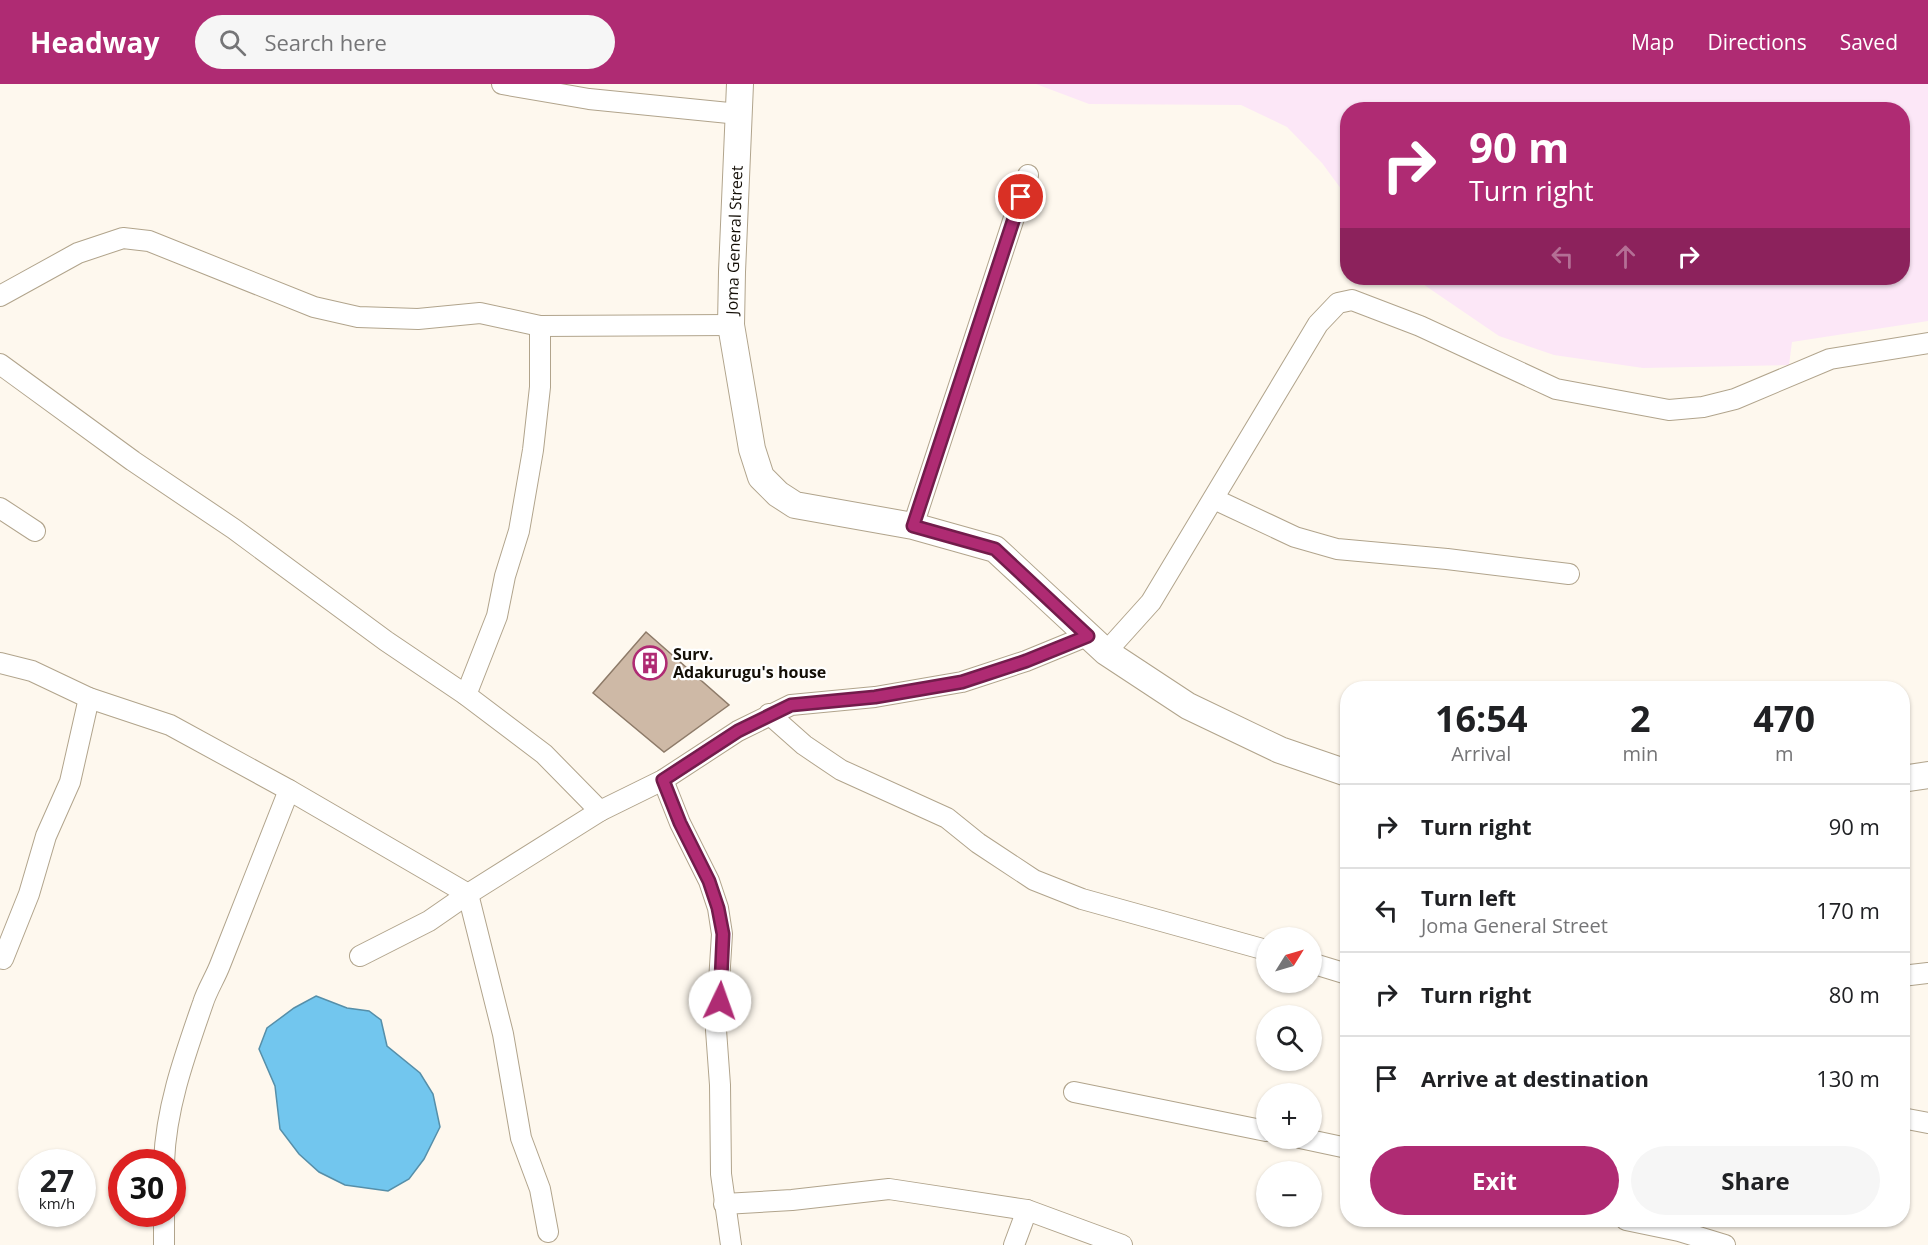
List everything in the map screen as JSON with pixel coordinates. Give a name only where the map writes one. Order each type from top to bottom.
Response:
[{"type":"street","points":[[502,84],[589,99],[739,114]]},
{"type":"street","name":"Joma General Street","points":[[740,84],[732,325],[752,449],[761,477],[778,494],[795,505],[913,526],[995,549],[1097,644],[1188,706],[1280,750],[1340,771]]},
{"type":"street","points":[[913,526],[1028,175]]},
{"type":"street","points":[[0,296],[78,253],[123,238],[149,241],[314,307],[358,317],[418,319],[480,313],[540,326],[732,325]]},
{"type":"street","points":[[360,956],[429,921],[600,811],[663,780],[769,714],[791,705],[875,697],[962,682],[1026,661],[1097,644],[1151,602],[1318,324],[1338,303],[1352,300],[1420,326],[1556,389],[1669,410],[1735,399],[1830,359],[1928,343]]},
{"type":"street","points":[[465,695],[497,616],[505,576],[519,531],[533,450],[540,387],[540,326]]},
{"type":"street","points":[[0,364],[133,461],[234,529],[386,641],[465,695],[544,754],[600,811]]},
{"type":"street","points":[[1214,500],[1295,537],[1337,549],[1447,558],[1569,574]]},
{"type":"street","points":[[0,508],[35,531]]},
{"type":"street","points":[[0,663],[32,671],[90,698],[170,725],[289,790],[468,894],[503,1034],[521,1138],[540,1188],[548,1232]]},
{"type":"street","points":[[3,959],[29,894],[46,836],[70,782],[90,698]]},
{"type":"street","points":[[769,714],[804,745],[841,770],[946,818],[978,843],[1034,880],[1082,899],[1256,947]]},
{"type":"street","points":[[1910,778],[1928,775]]},
{"type":"street","points":[[663,780],[680,823],[709,881],[718,908],[723,934],[716,1030],[724,1204],[731,1245]]},
{"type":"street","points":[[164,1149],[165,1132],[183,1060],[197,1026],[203,1002],[219,969],[289,790]]},
{"type":"street","points":[[1322,966],[1340,972]]},
{"type":"street","points":[[1910,975],[1928,973]]},
{"type":"street","points":[[1074,1092],[1256,1129]]},
{"type":"street","points":[[1910,1120],[1928,1123]]},
{"type":"street","points":[[1322,1143],[1340,1147]]},
{"type":"street","points":[[724,1204],[792,1200],[889,1189],[1027,1210],[1122,1245]]},
{"type":"street","points":[[1014,1245],[1027,1210]]},
{"type":"street","points":[[164,1227],[164,1245]]},
{"type":"street","points":[[1660,1227],[1725,1245]]},
{"type":"shaded area","points":[[1036,84],[1928,84],[1928,321],[1792,342],[1789,365],[1643,368],[1554,355],[1499,336],[1424,285],[1910,285],[1910,102],[1340,102],[1340,187],[1322,163],[1287,127],[1241,105],[1089,104]]},
{"type":"water","points":[[316,996],[347,1008],[369,1011],[381,1020],[387,1046],[420,1073],[433,1094],[440,1127],[424,1159],[409,1179],[388,1191],[345,1185],[319,1172],[299,1154],[280,1129],[275,1086],[259,1049],[267,1028],[294,1008]]},
{"type":"building","name":"Surv. Adakurugu's house","points":[[646,632],[729,705],[664,752],[593,693]]},
{"type":"place","name":"Surv. Adakurugu's house","points":[[650,663]]},
{"type":"route","points":[[720,1001],[723,934],[718,908],[709,881],[680,823],[663,780],[738,731],[791,705],[875,697],[962,682],[1026,661],[1088,636],[995,549],[913,526],[1021,197]]}]
